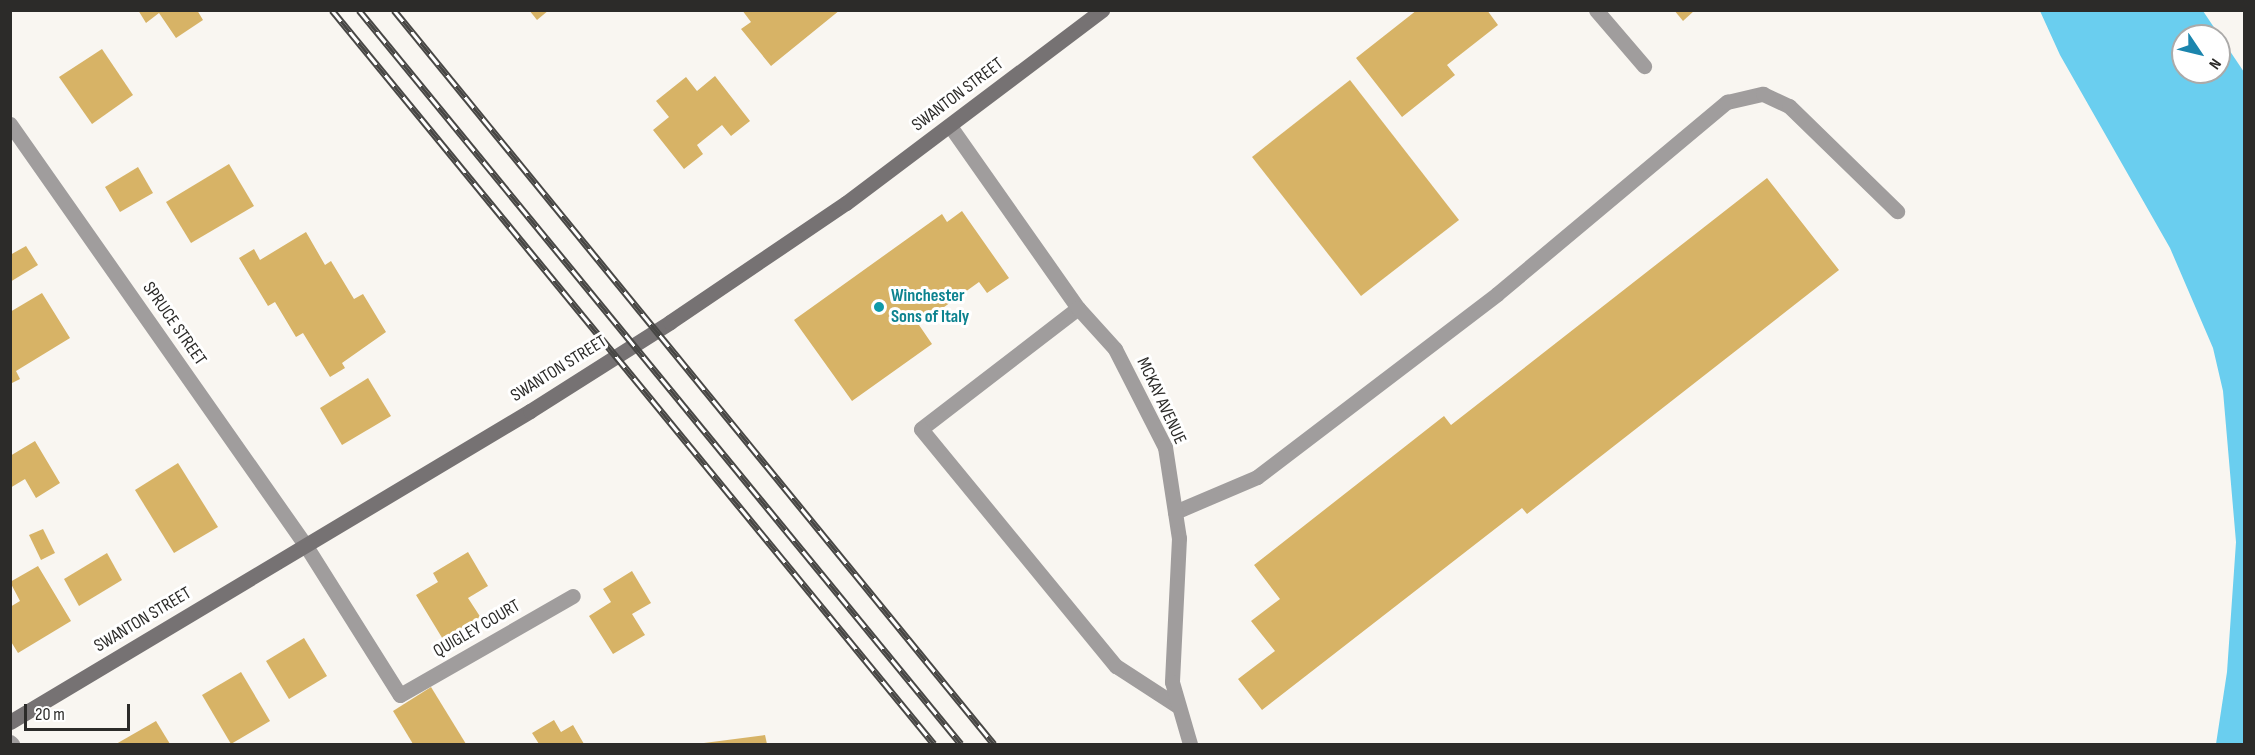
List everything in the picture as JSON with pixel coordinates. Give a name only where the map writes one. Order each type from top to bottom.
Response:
[{"type":"street","name":"SWANTON STREET","points":[[10,722],[306,546],[670,322],[846,203],[1102,10]]},
{"type":"street","points":[[1596,10],[1644,66]]},
{"type":"street","points":[[1175,512],[1257,477],[1497,294],[1727,102],[1763,94],[1788,106],[1897,211]]},
{"type":"street","name":"SPRUCE STREET","points":[[10,123],[306,546],[400,695]]},
{"type":"street","name":"MCKAY AVENUE","points":[[950,126],[1078,308],[1114,349],[1166,447],[1175,512],[1179,575],[1171,648],[1176,705],[1190,744]]},
{"type":"street","points":[[1078,308],[921,429],[1116,666],[1176,705]]},
{"type":"street","name":"QUIGLEY COURT","points":[[400,695],[573,596]]},
{"type":"water","points":[[2040,11],[2203,11],[2212,24],[2171,24],[2171,84],[2231,84],[2231,53],[2244,72],[2244,744],[2216,744],[2227,672],[2236,542],[2223,391],[2213,348],[2170,248],[2060,55]]},
{"type":"building","points":[[138,10],[197,10],[203,20],[176,38],[159,13],[146,23]]},
{"type":"building","points":[[529,10],[549,10],[537,20]]},
{"type":"building","points":[[742,10],[840,10],[771,66],[741,29],[751,22]]},
{"type":"building","points":[[1417,10],[1487,10],[1498,25],[1447,65],[1455,75],[1402,117],[1356,58]]},
{"type":"building","points":[[1674,10],[1695,10],[1683,21]]},
{"type":"building","points":[[102,49],[133,95],[92,124],[59,77]]},
{"type":"building","points":[[715,76],[750,121],[731,136],[722,125],[697,145],[703,154],[684,169],[653,130],[669,117],[656,101],[686,77],[697,91]]},
{"type":"building","points":[[1350,80],[1459,220],[1361,296],[1252,157]]},
{"type":"building","points":[[229,164],[254,206],[191,243],[166,202]]},
{"type":"building","points":[[138,167],[153,193],[120,212],[105,187]]},
{"type":"building","points":[[1767,178],[1839,270],[1527,514],[1522,508],[1262,710],[1238,679],[1275,651],[1251,621],[1280,599],[1254,565],[1444,416],[1451,425]]},
{"type":"building","name":"Winchester Sons of Italy","points":[[962,211],[1009,278],[987,293],[979,282],[919,325],[932,344],[852,401],[794,320],[942,214],[947,222]]},
{"type":"building","points":[[306,232],[325,265],[331,261],[354,299],[363,294],[386,332],[342,363],[345,368],[330,377],[303,333],[296,337],[275,302],[268,306],[239,258],[254,249],[260,260]]},
{"type":"building","points":[[26,246],[38,265],[10,282],[10,255]]},
{"type":"building","points":[[42,293],[70,338],[16,371],[20,379],[10,384],[10,312]]},
{"type":"building","points":[[368,378],[391,416],[342,445],[320,408]]},
{"type":"building","points":[[35,441],[60,483],[36,498],[25,479],[10,488],[10,456]]},
{"type":"building","points":[[178,463],[218,527],[174,553],[135,490]]},
{"type":"building","points":[[43,529],[55,553],[41,560],[29,535]]},
{"type":"building","points":[[468,552],[488,586],[468,598],[481,618],[444,641],[416,595],[438,582],[433,573]]},
{"type":"building","points":[[107,553],[122,580],[79,606],[64,579]]},
{"type":"building","points":[[38,566],[71,621],[18,653],[10,640],[10,607],[20,601],[10,582]]},
{"type":"building","points":[[632,571],[651,603],[632,614],[645,635],[613,654],[589,616],[611,602],[603,589]]},
{"type":"building","points":[[304,638],[327,676],[289,699],[266,661]]},
{"type":"building","points":[[241,672],[270,721],[231,744],[202,695]]},
{"type":"building","points":[[431,687],[466,744],[413,744],[393,711]]},
{"type":"building","points":[[554,720],[561,732],[573,725],[584,744],[539,744],[532,733]]},
{"type":"building","points":[[156,721],[170,744],[116,744]]},
{"type":"building","points":[[765,735],[767,744],[704,744],[704,743]]},
{"type":"railway","points":[[332,10],[934,744]]},
{"type":"railway","points":[[359,10],[961,744]]},
{"type":"railway","points":[[394,10],[994,744]]},
{"type":"place","name":"Winchester Sons of Italy","points":[[879,307]]}]
